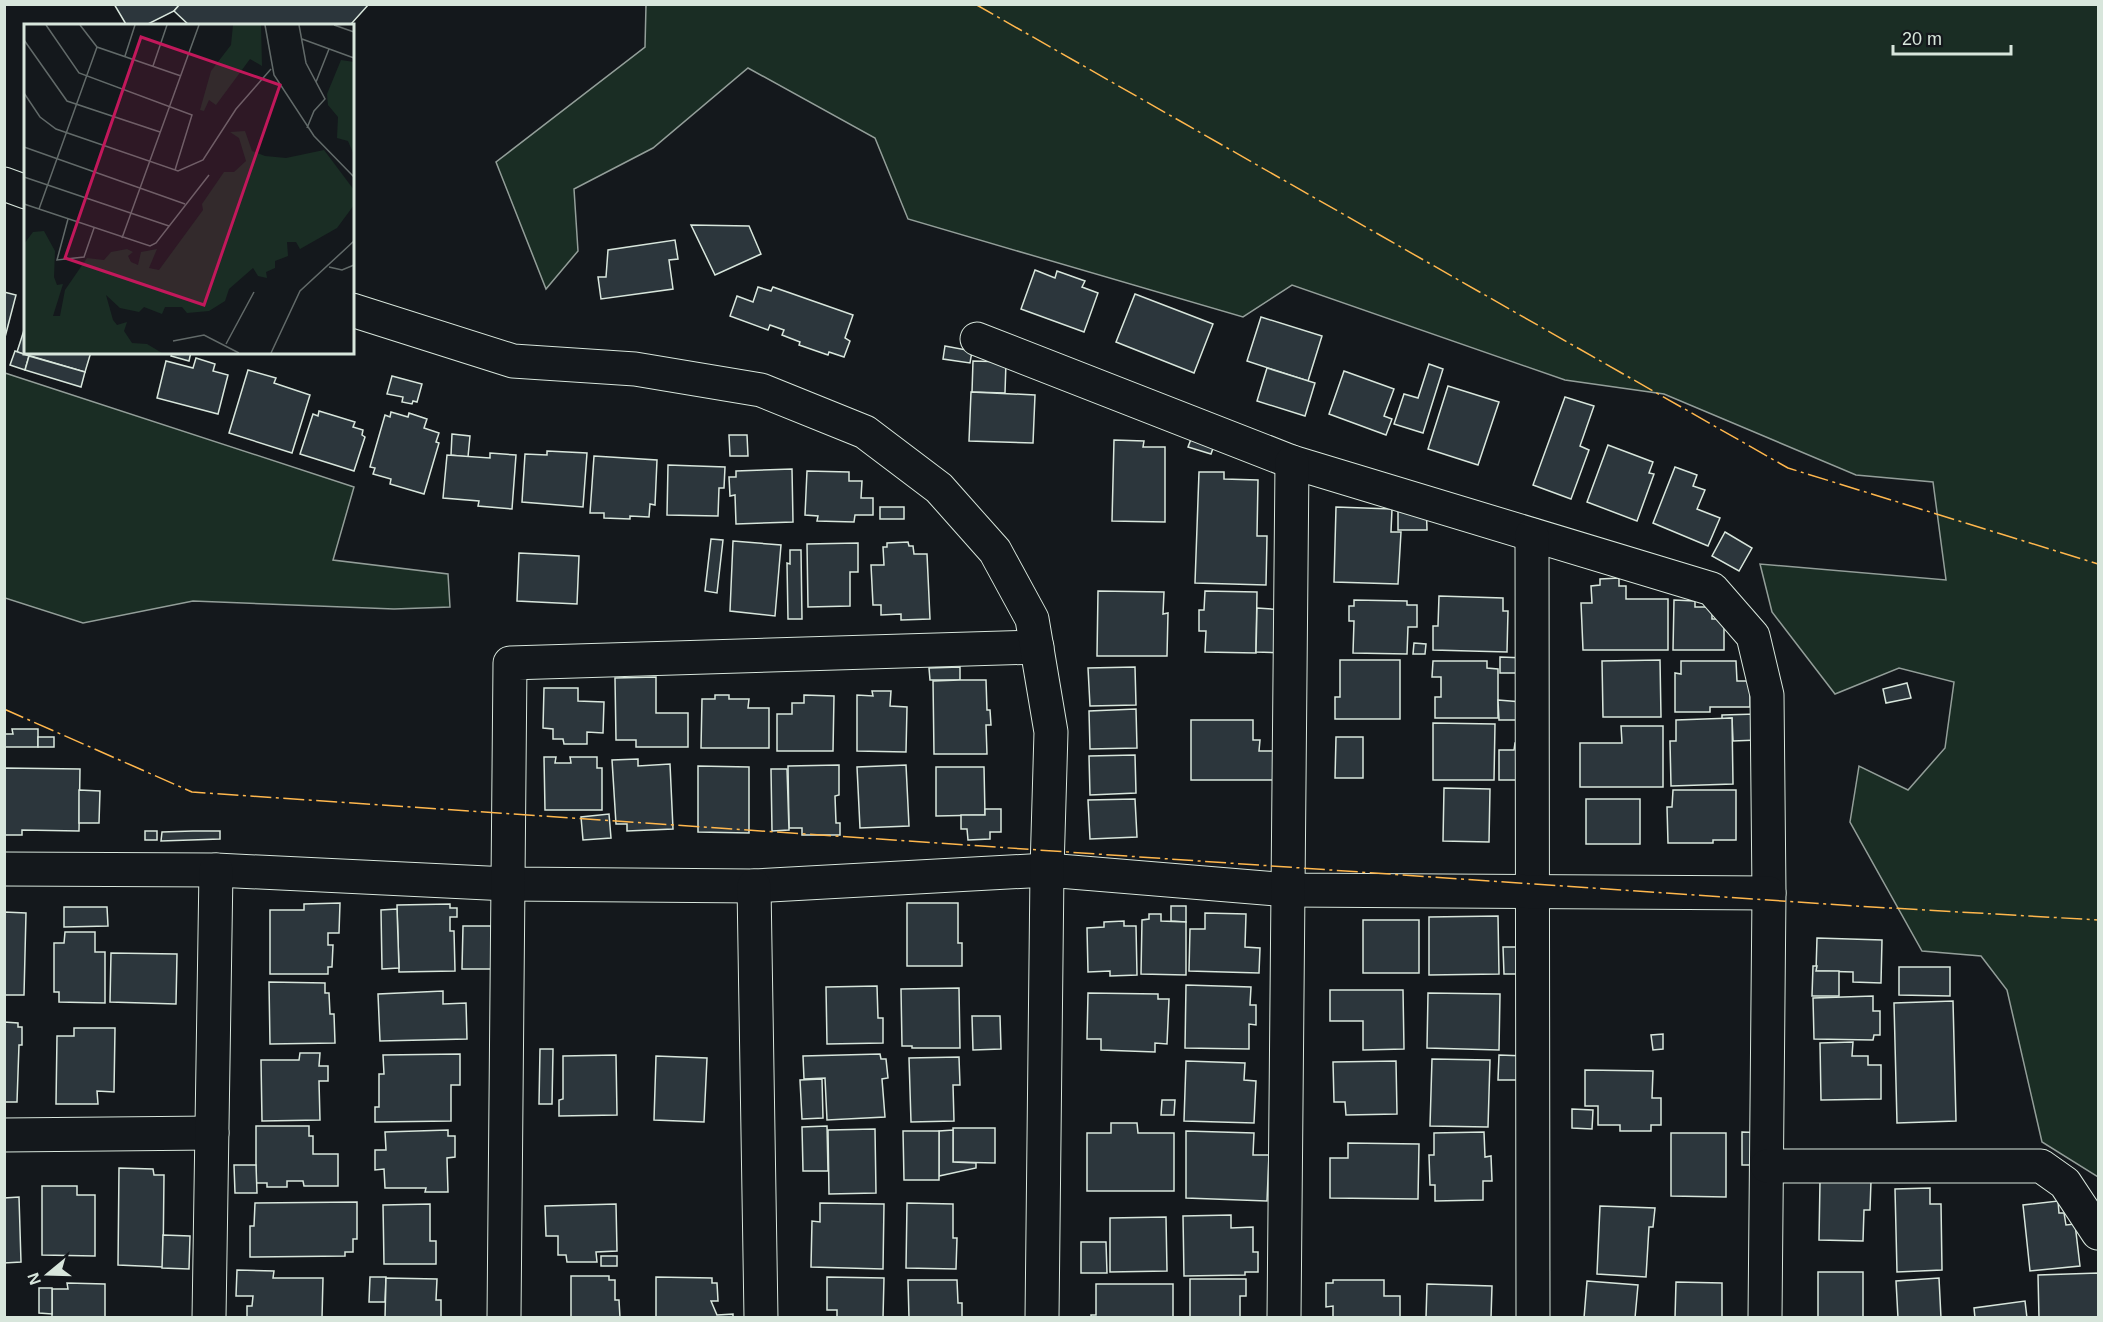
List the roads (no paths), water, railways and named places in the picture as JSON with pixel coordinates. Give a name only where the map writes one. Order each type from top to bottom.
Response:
[{"type":"street","points":[[4,184],[24,191]]},
{"type":"street","points":[[354,311],[513,361],[634,369],[760,390],[865,432],[939,488],[995,550],[1032,619],[1051,732],[1047,870],[1042,1317]]},
{"type":"street","points":[[977,339],[1292,462],[1712,589],[1753,636],[1767,695],[1769,893],[1765,1317]]},
{"type":"street","points":[[1284,1317],[1292,462]]},
{"type":"street","points":[[1532,535],[1533,1317]]},
{"type":"street","points":[[504,1317],[510,663],[1037,647]]},
{"type":"street","points":[[4,869],[216,870],[508,885],[754,886],[1047,870],[1288,890],[1769,893]]},
{"type":"street","points":[[209,1317],[216,870]]},
{"type":"street","points":[[754,886],[761,1317]]},
{"type":"street","points":[[4,1135],[212,1133]]},
{"type":"street","points":[[1767,1166],[2041,1166],[2065,1183],[2098,1233]]}]
